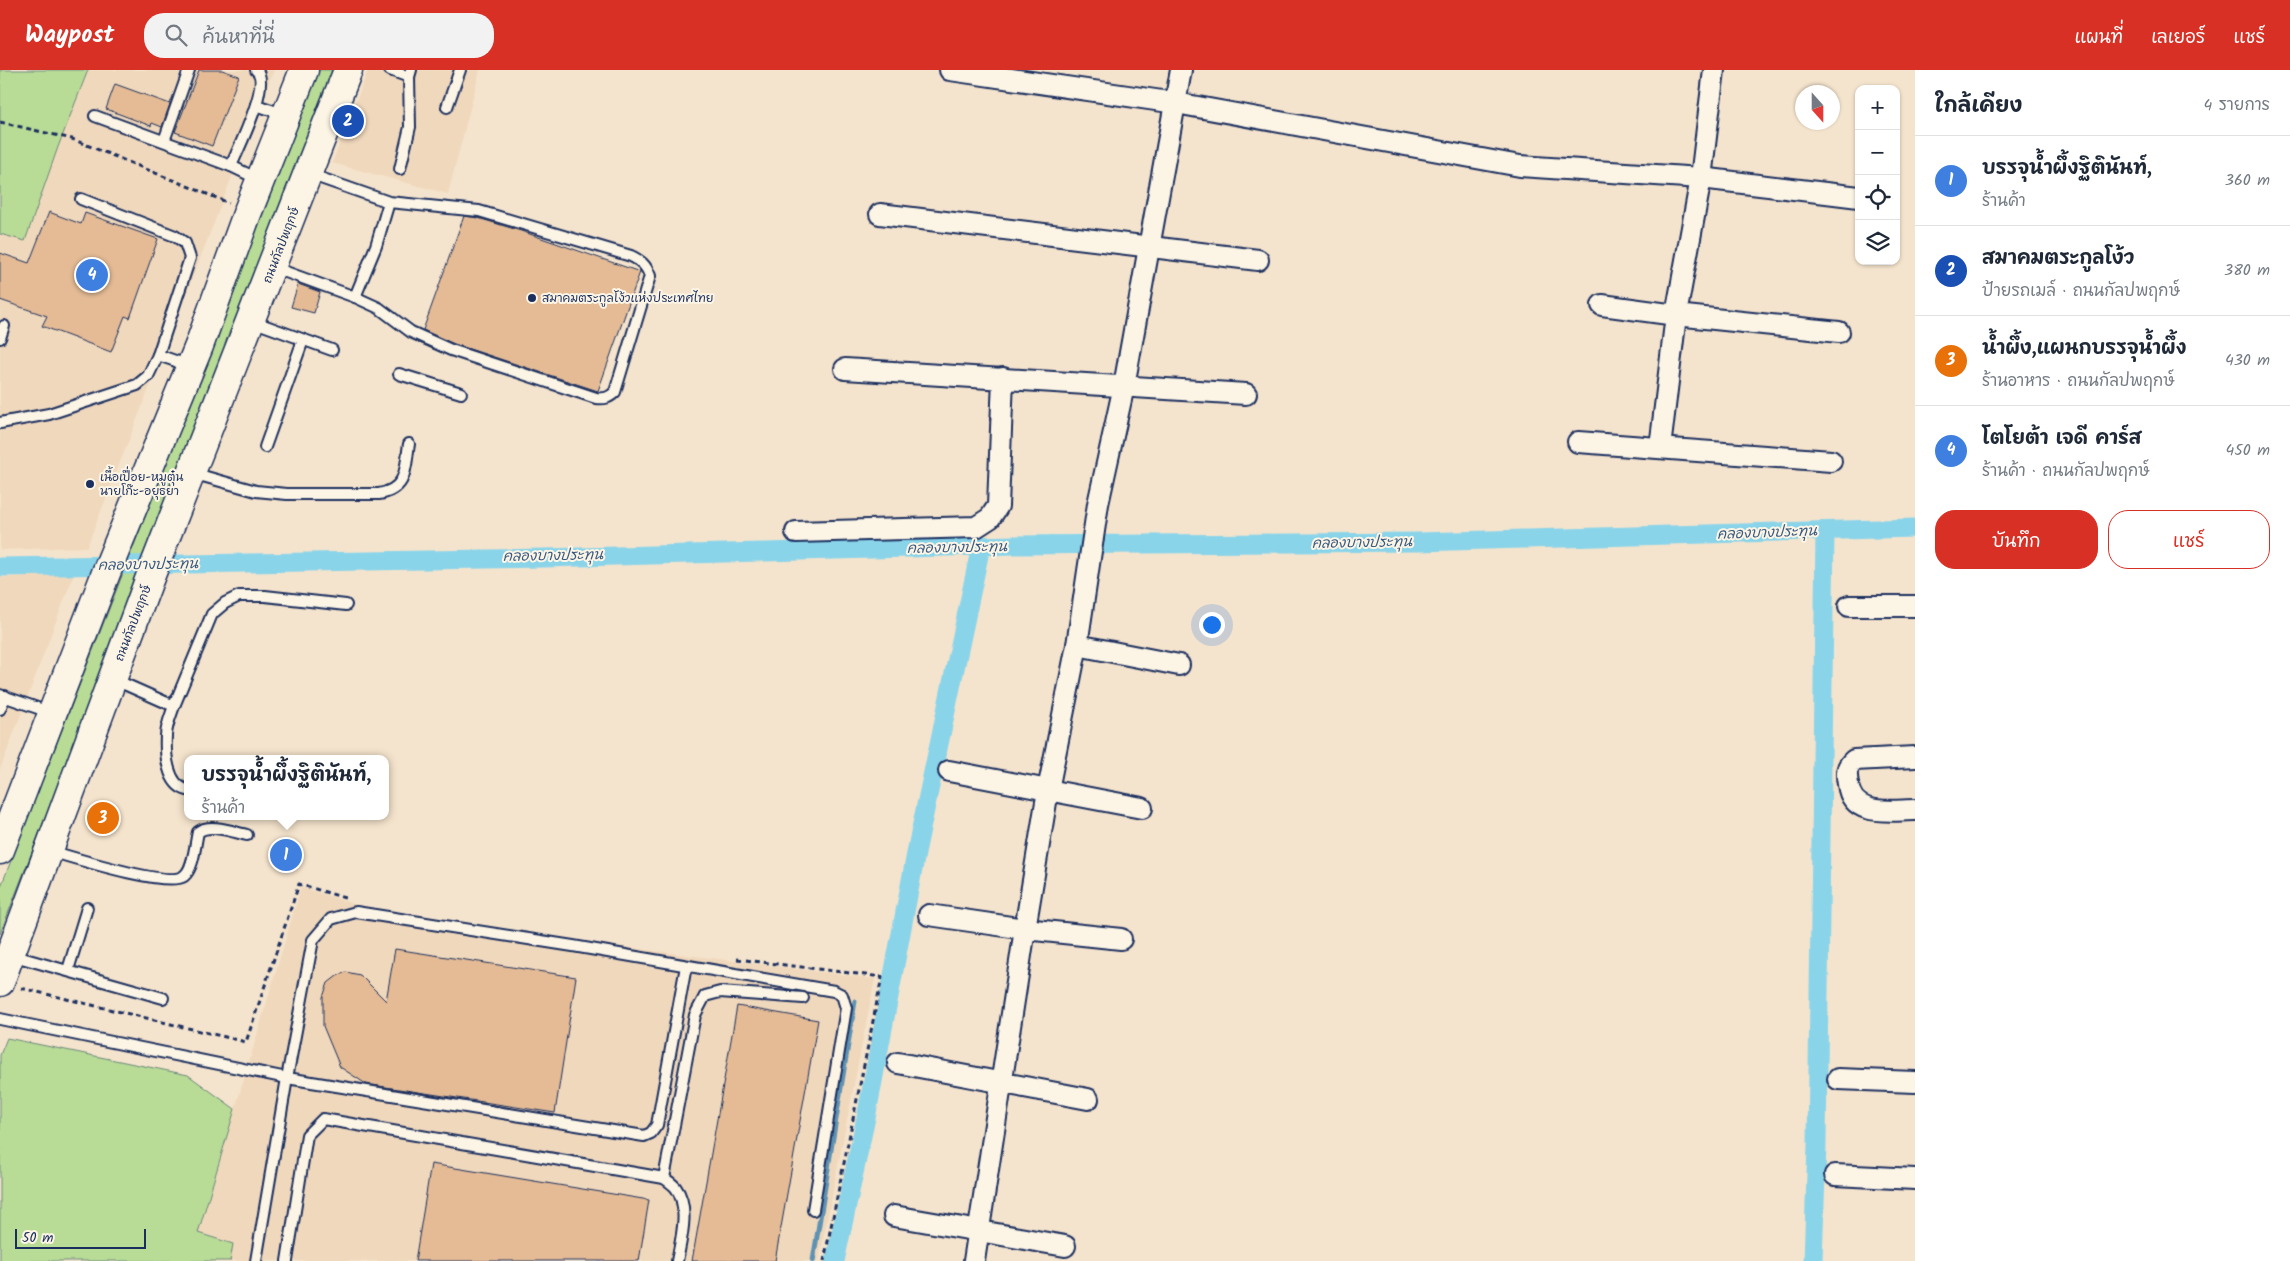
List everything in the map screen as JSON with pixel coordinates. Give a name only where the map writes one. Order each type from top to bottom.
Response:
[{"type":"main road","points":[[0,850],[106,573],[191,367],[248,211],[304,70]]},
{"type":"main road","name":"ถนนกัลปพฤกษ์","points":[[7,984],[10,955],[112,678],[252,322],[348,70]]},
{"type":"street","points":[[950,70],[1176,103],[1520,166],[1701,178],[1855,197]]},
{"type":"street","points":[[974,1261],[1048,790],[1077,645],[1084,587],[1098,504],[1124,386],[1181,70]]},
{"type":"street","points":[[1660,448],[1676,315],[1701,178],[1714,70]]},
{"type":"street","points":[[880,214],[1258,260]]},
{"type":"street","points":[[1602,305],[1676,315],[1839,332]]},
{"type":"street","points":[[845,369],[1246,394]]},
{"type":"street","points":[[796,532],[976,527],[990,518],[998,506],[1003,378]]},
{"type":"street","points":[[1578,442],[1831,461]]},
{"type":"street","points":[[1849,606],[1915,606]]},
{"type":"street","points":[[1077,645],[1179,665]]},
{"type":"street","points":[[1915,757],[1854,760],[1848,765],[1846,773],[1852,795],[1856,802],[1864,808],[1874,811],[1915,810]]},
{"type":"street","points":[[949,771],[1142,808]]},
{"type":"street","points":[[929,915],[1025,929],[1121,939]]},
{"type":"street","points":[[898,1063],[1088,1099]]},
{"type":"street","points":[[1838,1078],[1915,1082]]},
{"type":"street","points":[[1835,1175],[1915,1179]]},
{"type":"street","points":[[894,1216],[1065,1246]]},
{"type":"lane","points":[[164,142],[189,70]]},
{"type":"lane","points":[[232,166],[256,105],[262,81],[256,70]]},
{"type":"lane","points":[[390,70],[410,74],[410,127],[400,169]]},
{"type":"lane","points":[[447,106],[460,70]]},
{"type":"lane","points":[[256,105],[287,115]]},
{"type":"lane","points":[[95,116],[232,166],[261,180]]},
{"type":"lane","points":[[272,267],[355,297],[379,308],[411,332],[477,360],[596,398],[604,399],[615,392],[650,276],[641,261],[480,211],[389,202],[308,174]]},
{"type":"lane","points":[[0,423],[49,414],[137,385],[148,376],[158,354],[190,258],[185,243],[175,236],[81,199]]},
{"type":"lane","points":[[355,297],[376,246],[389,202]]},
{"type":"lane","points":[[252,322],[332,350]]},
{"type":"lane","points":[[0,338],[4,326]]},
{"type":"lane","points":[[265,447],[303,340]]},
{"type":"lane","points":[[158,354],[191,367]]},
{"type":"lane","points":[[399,374],[461,393]]},
{"type":"lane","points":[[192,473],[256,491],[287,494],[379,494],[392,492],[398,487],[403,478],[410,444]]},
{"type":"lane","points":[[184,789],[173,779],[166,760],[166,734],[174,706],[212,614],[225,603],[239,596],[265,596],[346,605]]},
{"type":"lane","points":[[112,678],[174,706]]},
{"type":"lane","points":[[0,709],[3,695],[53,713]]},
{"type":"lane","points":[[49,850],[154,878],[172,880],[183,877],[189,870],[198,832],[203,829],[210,828],[248,835]]},
{"type":"lane","points":[[68,970],[88,908]]},
{"type":"lane","points":[[256,1261],[287,1078],[314,940],[331,919],[356,912],[573,946],[834,991],[842,995],[846,1008],[813,1210]]},
{"type":"lane","points":[[10,955],[163,998]]},
{"type":"lane","points":[[0,1019],[287,1078],[644,1136],[651,1133],[657,1125],[686,966]]},
{"type":"lane","points":[[664,1178],[695,1015],[705,996],[720,992],[803,998]]},
{"type":"lane","points":[[287,1261],[307,1135],[323,1119],[664,1178],[677,1189],[683,1208],[683,1229],[677,1261]]},
{"type":"path","points":[[0,122],[72,139],[248,211]]},
{"type":"path","points":[[7,984],[246,1042],[299,884],[354,901]]},
{"type":"path","points":[[733,958],[882,977],[824,1261]]},
{"type":"shaded area","points":[[88,70],[274,70],[87,547],[0,550],[0,234],[58,147]]},
{"type":"shaded area","points":[[368,70],[480,70],[448,194],[332,163]]},
{"type":"shaded area","points":[[74,574],[0,770],[0,577]]},
{"type":"shaded area","points":[[301,887],[397,918],[875,979],[819,1261],[230,1261],[232,1244],[198,1233]]},
{"type":"green space","points":[[0,70],[88,70],[58,147],[25,241],[0,234]]},
{"type":"green space","points":[[319,70],[336,70],[0,934],[0,889]]},
{"type":"green space","points":[[7,1038],[188,1075],[235,1109],[198,1233],[233,1244],[230,1261],[0,1261],[0,1055]]},
{"type":"building","points":[[199,70],[222,70],[239,76],[212,146],[175,132]]},
{"type":"building","points":[[115,84],[170,104],[162,127],[152,123],[151,126],[106,109]]},
{"type":"building","points":[[49,212],[81,224],[85,213],[158,239],[130,318],[125,316],[111,352],[42,326],[47,316],[0,300],[0,253],[29,263]]},
{"type":"building","name":"สมาคมตระกูลโง้วแห่งประเทศไทย","points":[[464,216],[478,218],[521,231],[640,272],[598,391],[454,344],[423,330]]},
{"type":"building","points":[[298,284],[320,292],[314,313],[291,307]]},
{"type":"building","points":[[395,949],[576,977],[555,1113],[366,1084],[340,1067],[323,1026],[323,997],[328,983],[346,972],[360,975],[386,1001]]},
{"type":"building","points":[[737,1006],[818,1020],[775,1261],[692,1261]]},
{"type":"building","points":[[431,1164],[649,1200],[639,1261],[415,1261]]},
{"type":"waterway","name":"คลองบางประทุน","points":[[0,567],[544,558],[1014,545],[1418,542],[1915,528]]},
{"type":"waterway","points":[[1813,1261],[1817,1145],[1825,531]]},
{"type":"waterway","points":[[835,1261],[867,1113],[918,843],[981,546]]},
{"type":"waterway","points":[[813,1261],[855,1001]]},
{"type":"place","name":"สมาคมตระกูลโง้ว","points":[[348,121]]},
{"type":"place","name":"โตโยต้า เจดี คาร์ส","points":[[92,275]]},
{"type":"place","name":"สมาคมตระกูลโง้วแห่งประเทศไทย","points":[[532,298]]},
{"type":"place","name":"เนื้อเปื่อย-หมูตุ๋น นายโก๊ะ-อยุธยา","points":[[90,484]]},
{"type":"place","name":"น้ำผึ้ง,แผนกบรรจุน้ำผึ้ง","points":[[103,818]]},
{"type":"place","name":"บรรจุน้ำผึ้งฐิตินันท์,","points":[[286,855]]}]
